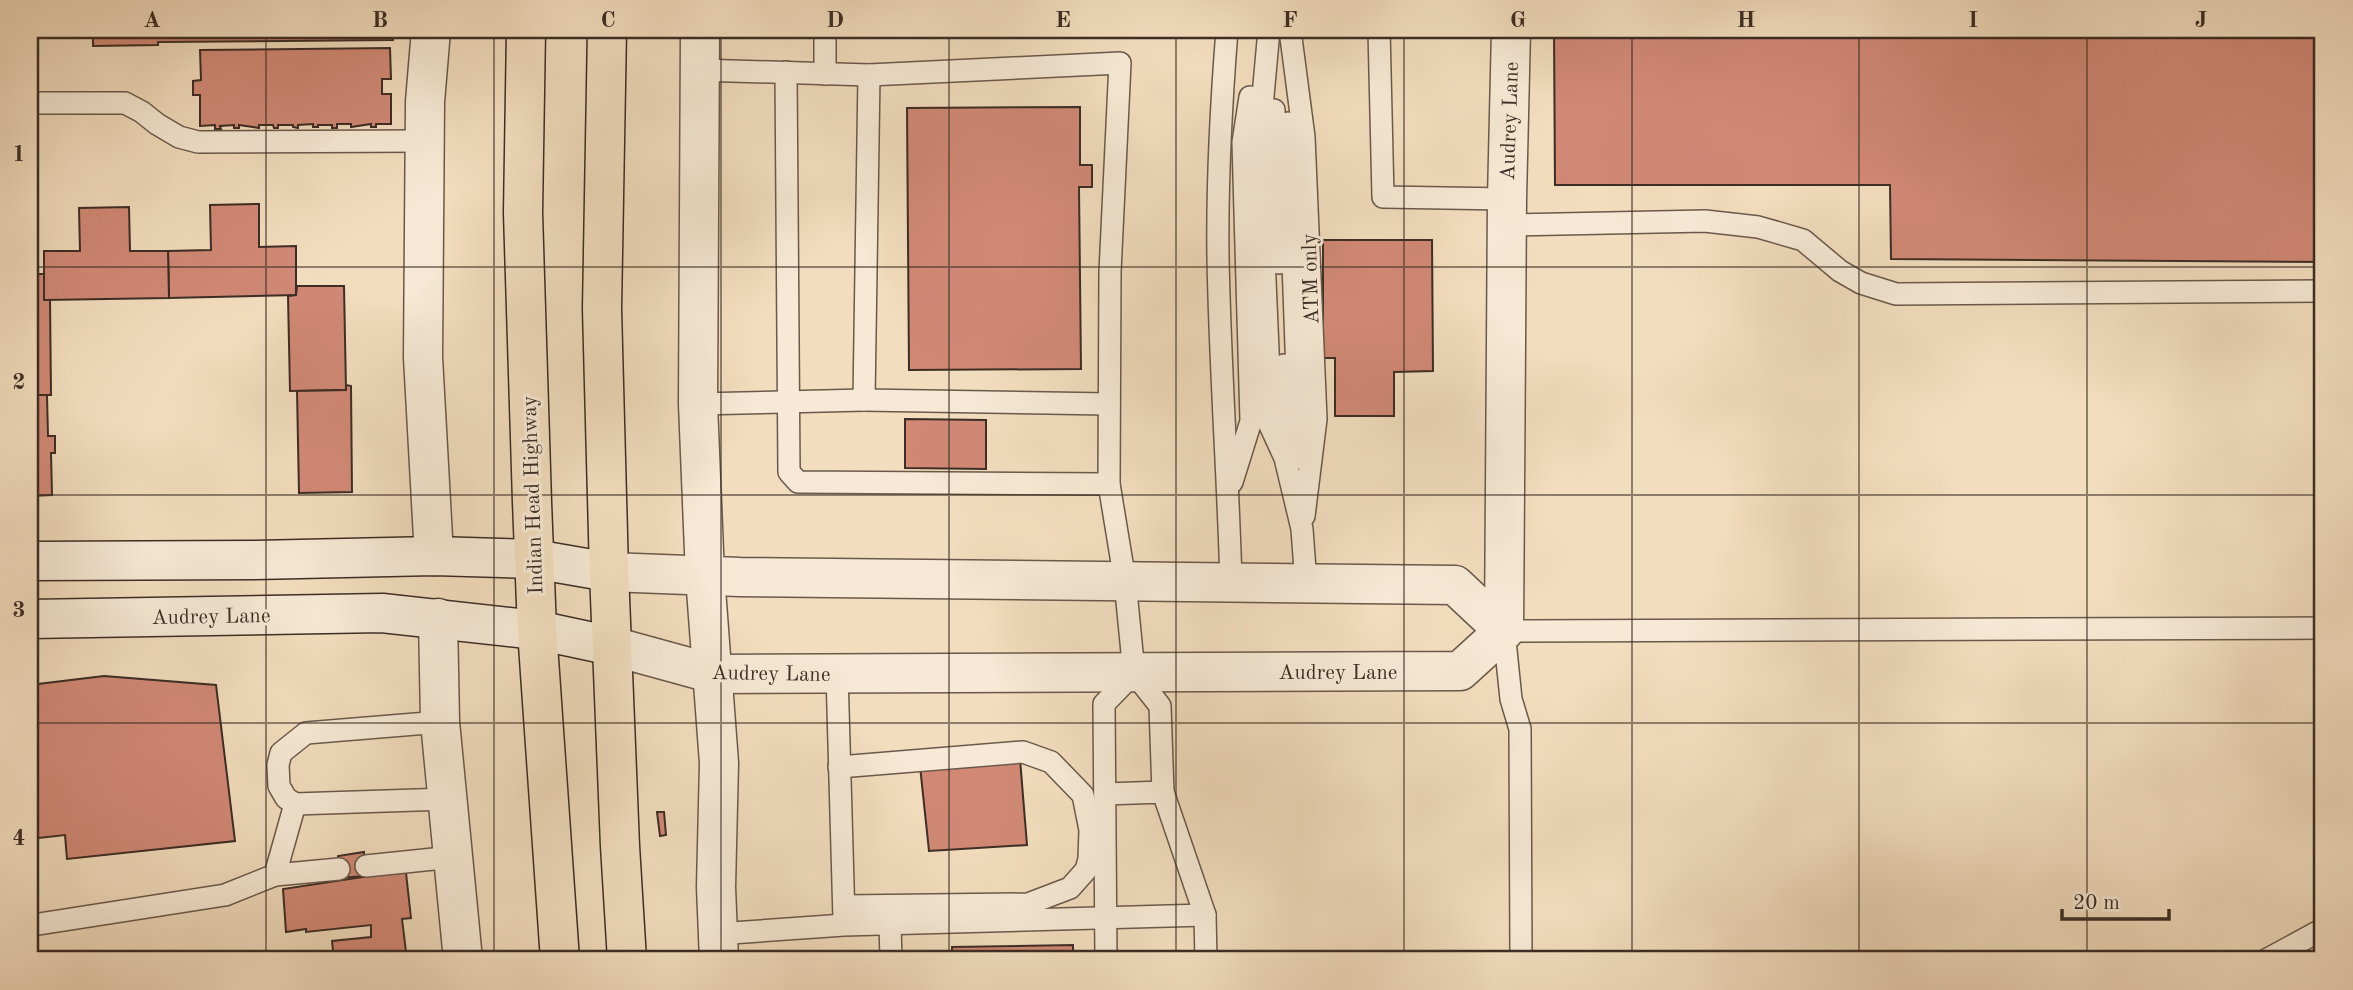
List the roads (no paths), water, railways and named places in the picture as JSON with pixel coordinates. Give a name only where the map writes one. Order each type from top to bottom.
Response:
[{"type":"main road","name":"Indian Head Highway","points":[[526,30],[523,213],[534,559],[560,960]]},
{"type":"main road","points":[[607,30],[602,309],[609,572],[627,960]]},
{"type":"street","points":[[430,30],[425,141],[423,357],[434,556]]},
{"type":"street","points":[[700,30],[698,404],[705,576],[719,763],[718,947]]},
{"type":"street","name":"Audrey Lane","points":[[30,619],[382,613],[537,630],[612,646],[714,674],[1460,671],[1504,631],[1511,30]]},
{"type":"street","points":[[30,561],[434,556],[534,559],[609,572],[705,576],[1455,585],[1504,631]]},
{"type":"street","points":[[438,618],[440,722],[463,960]]},
{"type":"lane","points":[[825,30],[825,74]]},
{"type":"lane","points":[[1227,30],[1220,118],[1218,257],[1231,583]]},
{"type":"lane","points":[[1229,492],[1251,421],[1243,142],[1261,30]]},
{"type":"lane","points":[[1269,30],[1259,140],[1269,373],[1268,421],[1285,458],[1302,528]]},
{"type":"lane","points":[[1276,30],[1274,140],[1284,363],[1285,458]]},
{"type":"lane","points":[[1283,30],[1306,584]]},
{"type":"lane","name":"ATM only","points":[[1290,30],[1304,137],[1316,419],[1302,528]]},
{"type":"lane","points":[[1379,30],[1383,197],[1507,212],[1705,221],[1758,227],[1803,240],[1840,271],[1861,283],[1896,294],[2323,291]]},
{"type":"lane","points":[[699,70],[869,75],[1120,62],[1111,272],[1109,484],[1125,581],[1133,673],[1160,706],[1163,792],[1205,915],[1206,960]]},
{"type":"lane","points":[[786,72],[789,472],[798,482],[1109,484]]},
{"type":"lane","points":[[864,400],[869,75]]},
{"type":"lane","points":[[30,103],[125,103],[179,137],[198,142],[425,141]]},
{"type":"lane","points":[[698,404],[864,400],[1110,404]]},
{"type":"lane","points":[[1229,492],[1268,421]]},
{"type":"lane","points":[[1521,960],[1520,729],[1511,699],[1504,631],[2323,628]]},
{"type":"lane","points":[[1106,960],[1104,704],[1133,673]]},
{"type":"lane","points":[[836,674],[844,915]]},
{"type":"lane","points":[[440,722],[306,733],[281,753],[278,765],[279,786],[286,798],[295,804],[447,799]]},
{"type":"lane","points":[[718,947],[844,915],[1028,904],[1070,888],[1086,870],[1090,830],[1083,796],[1051,762],[1023,751],[839,767]]},
{"type":"lane","points":[[1105,794],[1163,792]]},
{"type":"lane","points":[[275,875],[295,804]]},
{"type":"lane","points":[[366,866],[453,857]]},
{"type":"lane","points":[[39,924],[225,895],[275,875],[339,869]]},
{"type":"lane","points":[[844,915],[890,924],[1205,915]]},
{"type":"lane","points":[[890,924],[891,960]]},
{"type":"lane","points":[[2266,960],[2323,929]]}]
